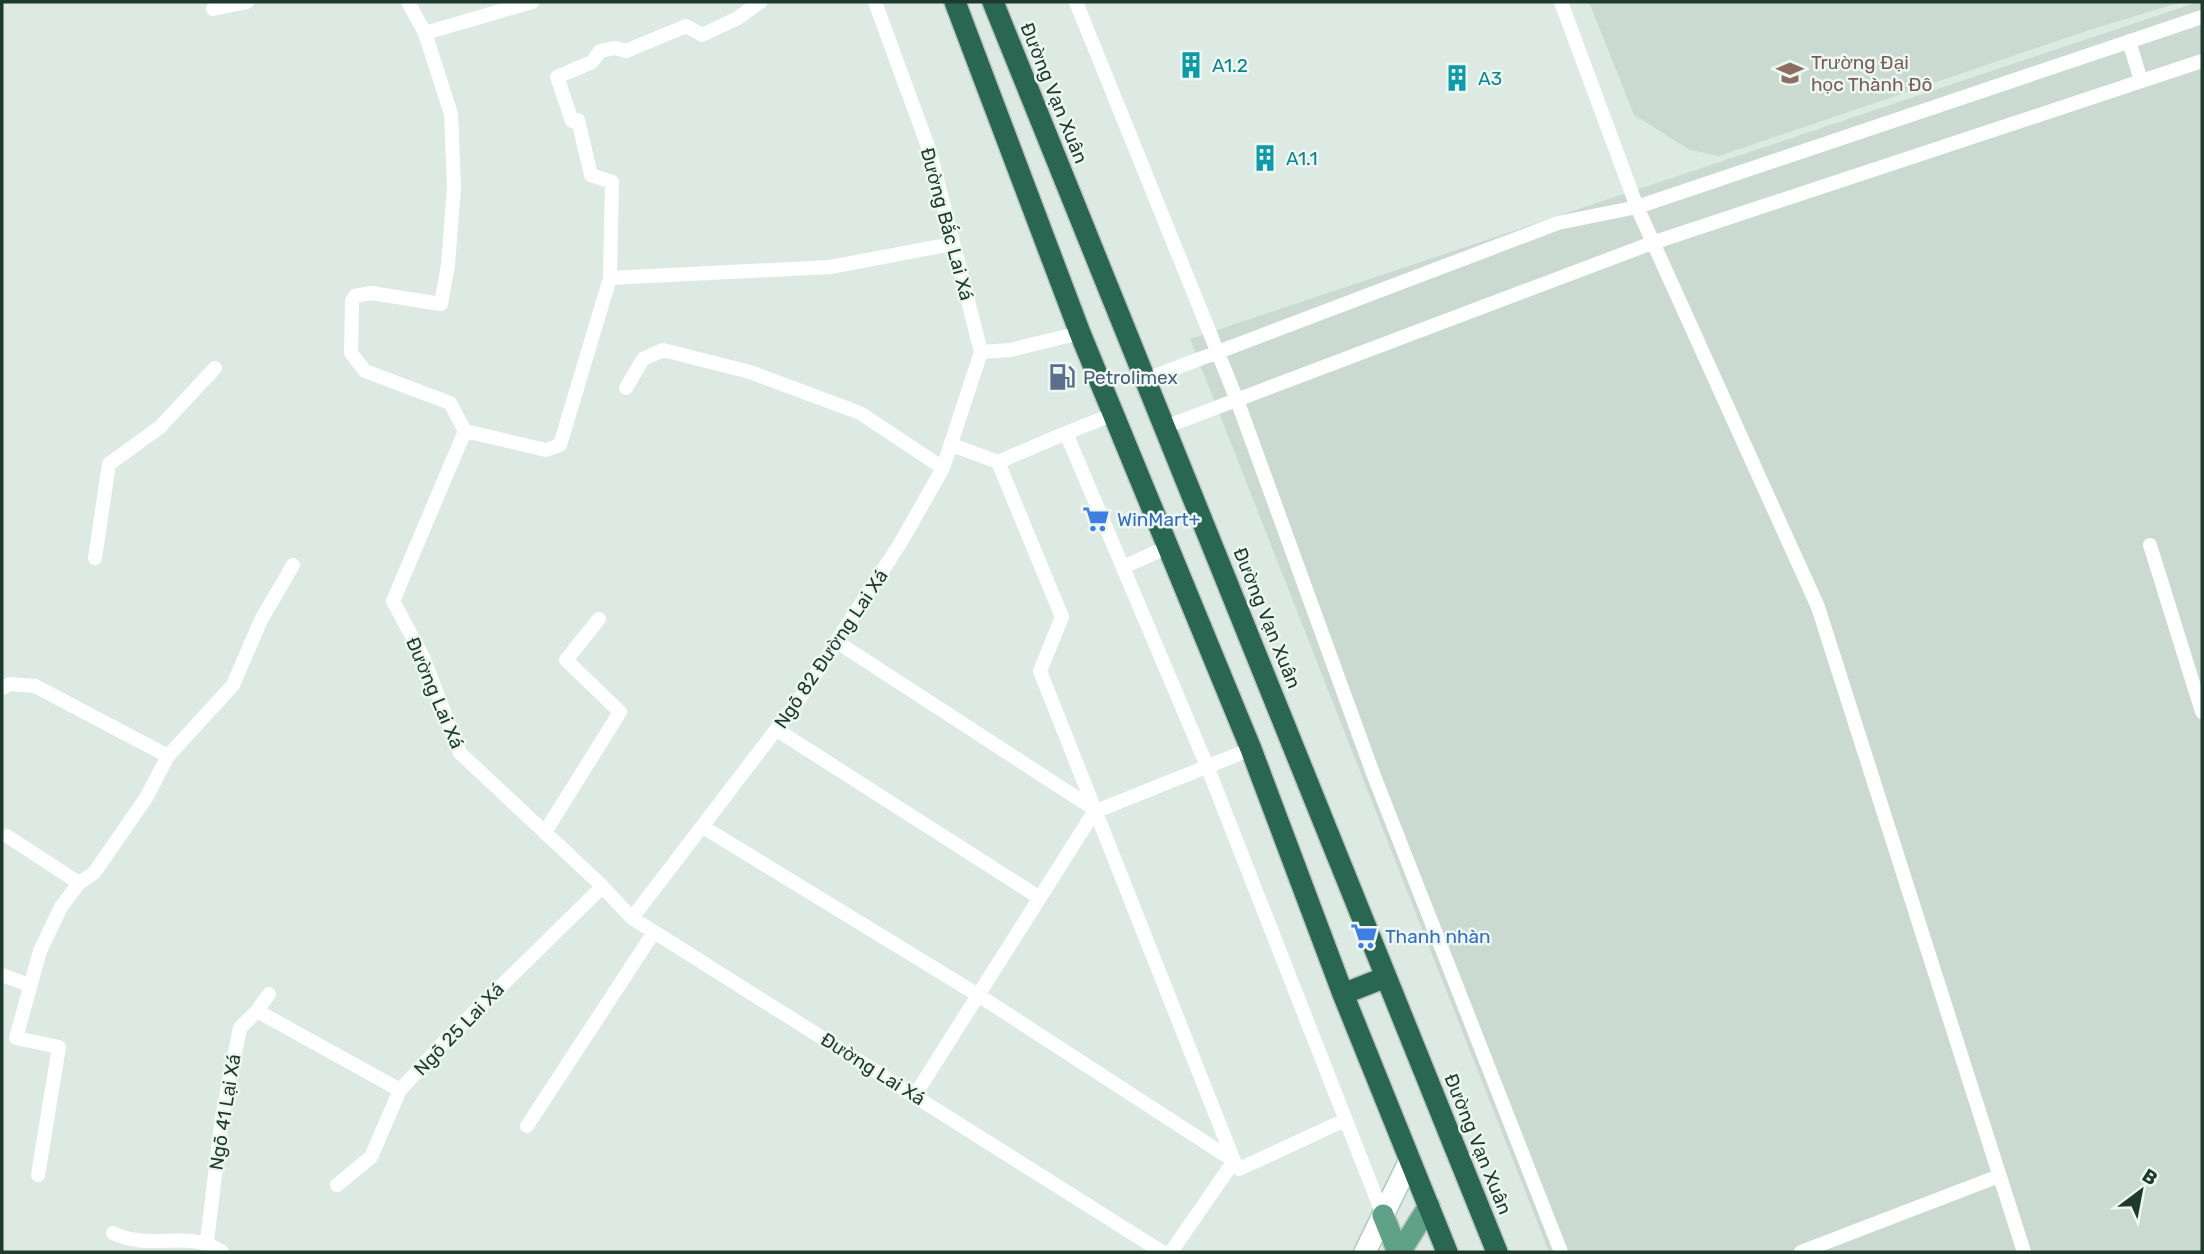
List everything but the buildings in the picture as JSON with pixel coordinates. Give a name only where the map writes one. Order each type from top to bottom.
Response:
[{"type":"highway","points":[[955,2],[1080,332],[1251,749],[1343,994],[1447,1252]]},
{"type":"highway","name":"Đường Vạn Xuân","points":[[993,2],[1143,380],[1165,427],[1497,1252]]},
{"type":"highway","points":[[1343,994],[1386,977]]},
{"type":"main road","points":[[1365,1252],[1410,1160]]},
{"type":"main road","points":[[1399,1252],[1429,1206]]},
{"type":"main road","points":[[1383,1215],[1399,1252]]},
{"type":"street","points":[[213,9],[247,2]]},
{"type":"street","points":[[408,2],[425,33],[451,114],[454,187],[448,265],[441,304],[371,293],[355,296],[351,309],[351,353],[365,371],[450,402],[464,431],[546,450],[560,445],[610,278],[612,182],[591,175],[575,120],[556,77],[592,62],[600,51],[615,48],[626,51],[686,26],[702,34],[738,18],[760,2]]},
{"type":"street","points":[[425,33],[532,2]]},
{"type":"street","name":"Đường Bắc Lai Xá","points":[[875,2],[930,152],[981,352]]},
{"type":"street","points":[[1076,2],[1216,355],[1237,401],[1374,776],[1561,1252]]},
{"type":"street","points":[[1561,2],[1652,243],[1818,607],[2024,1252]]},
{"type":"street","points":[[1143,380],[1216,355],[1558,223],[1637,207],[2202,16]]},
{"type":"street","points":[[2129,41],[2141,81]]},
{"type":"street","points":[[1165,427],[1652,243],[2202,61]]},
{"type":"street","points":[[610,278],[830,268],[952,244]]},
{"type":"street","points":[[981,352],[1010,350],[1080,332]]},
{"type":"street","points":[[626,388],[643,359],[663,350],[737,369],[860,412],[943,468]]},
{"type":"street","name":"Ngõ 82 Đường Lai Xá","points":[[632,918],[777,730],[901,542],[943,468],[981,352]]},
{"type":"street","points":[[95,558],[110,464],[159,428],[215,369]]},
{"type":"street","points":[[951,445],[998,462],[1114,414]]},
{"type":"street","name":"Đường Lai Xá","points":[[464,431],[393,601],[424,657],[460,753],[632,918],[1162,1252]]},
{"type":"street","points":[[1066,433],[1207,766],[1383,1215]]},
{"type":"street","points":[[998,462],[1062,617],[1040,671],[1234,1161],[1239,1169],[1345,1120]]},
{"type":"street","points":[[2150,545],[2202,712]]},
{"type":"street","points":[[1123,567],[1168,547]]},
{"type":"street","points":[[38,1175],[59,1047],[16,1038],[29,985],[49,930],[79,883],[94,873],[146,798],[168,756],[233,685],[261,620],[293,565]]},
{"type":"street","points":[[545,832],[620,712],[566,660],[599,619]]},
{"type":"street","points":[[837,642],[1094,810]]},
{"type":"street","points":[[2,688],[10,684],[35,686],[168,756]]},
{"type":"street","points":[[777,730],[1040,898]]},
{"type":"street","points":[[915,1096],[1094,810],[1251,749]]},
{"type":"street","points":[[703,827],[978,995],[1234,1161]]},
{"type":"street","points":[[7,836],[79,883]]},
{"type":"street","name":"Ngõ 25 Lai Xá","points":[[337,1185],[371,1157],[400,1090],[445,1041],[602,887]]},
{"type":"street","points":[[527,1126],[654,932]]},
{"type":"street","points":[[2,975],[29,985]]},
{"type":"street","name":"Ngõ 41 Lại Xá","points":[[207,1241],[222,1117],[240,1028],[269,994]]},
{"type":"street","points":[[257,1011],[400,1090]]},
{"type":"street","points":[[1171,1252],[1234,1161]]},
{"type":"street","points":[[1801,1252],[1999,1175]]},
{"type":"street","points":[[113,1233],[131,1241],[207,1241],[222,1252]]},
{"type":"shaded area","name":"Trường Đại học Thành Đô","points":[[1589,2],[2182,2],[2086,31],[1719,156],[1690,150],[1634,115]]},
{"type":"shaded area","points":[[2202,2],[2202,1252],[1549,1252],[1190,339]]},
{"type":"place","name":"A1.2","points":[[1191,65]]},
{"type":"place","name":"Trường Đại học Thành Đô","points":[[1790,73]]},
{"type":"place","name":"A3","points":[[1457,78]]},
{"type":"place","name":"A1.1","points":[[1265,158]]},
{"type":"place","name":"Petrolimex","points":[[1062,377]]},
{"type":"place","name":"WinMart+","points":[[1096,519]]},
{"type":"place","name":"Thanh nhàn","points":[[1364,936]]}]
